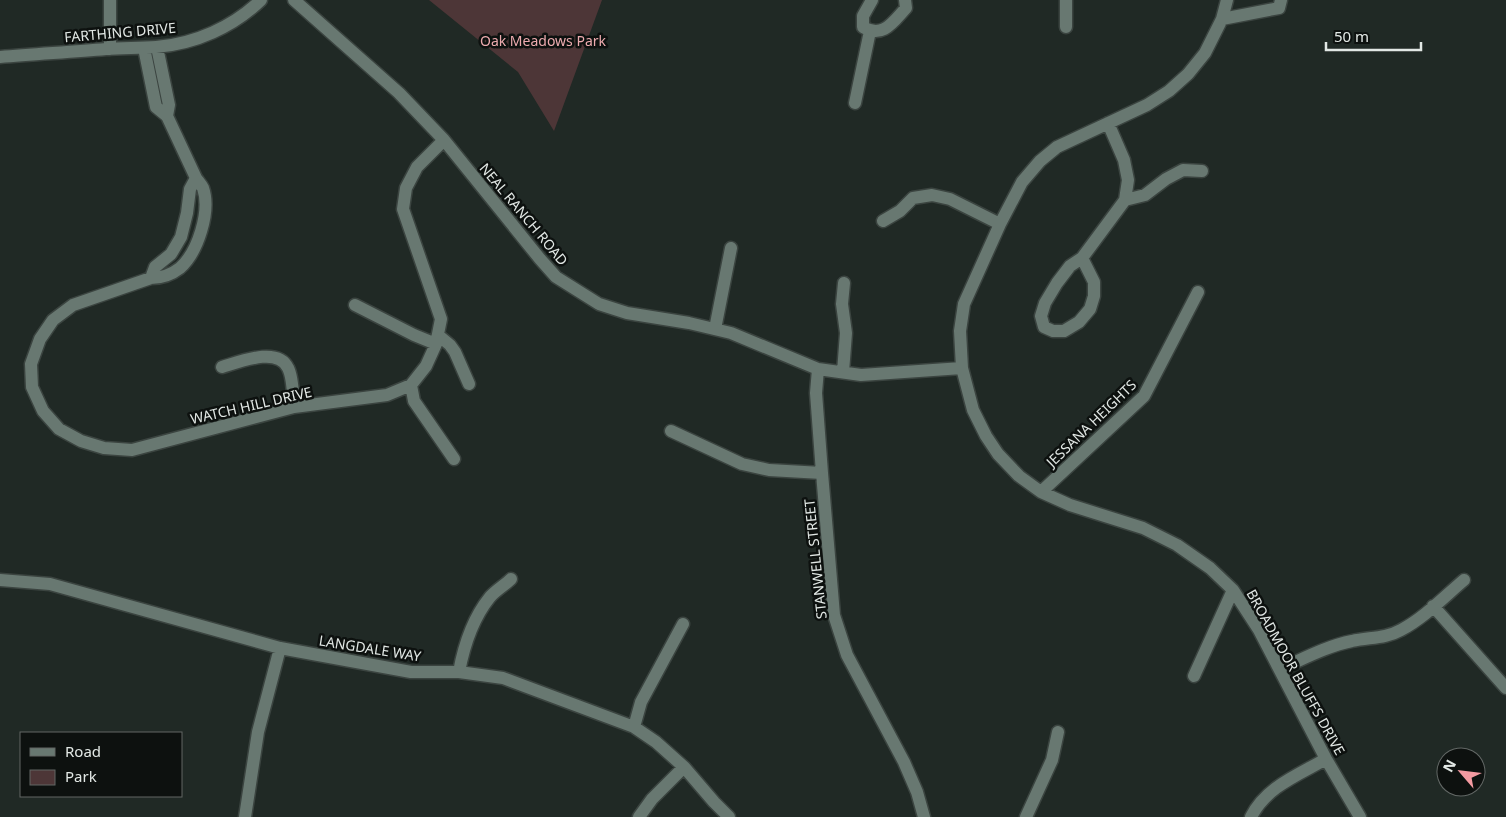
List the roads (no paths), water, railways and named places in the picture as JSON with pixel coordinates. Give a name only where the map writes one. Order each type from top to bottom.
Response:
[{"type":"street","points":[[110,0],[110,49]]},
{"type":"street","name":"FARTHING DRIVE","points":[[0,57],[157,47],[191,41],[221,29],[251,10],[261,0]]},
{"type":"street","name":"NEAL RANCH ROAD","points":[[294,0],[399,93],[444,140],[556,277],[599,304],[627,313],[689,323],[731,333],[818,369],[861,375],[962,368]]},
{"type":"street","points":[[872,0],[863,16],[863,26],[870,31],[877,32],[889,27],[906,8],[905,0]]},
{"type":"street","points":[[1066,0],[1066,27]]},
{"type":"street","name":"BROADMOOR BLUFFS DRIVE","points":[[1227,0],[1222,19],[1205,53],[1188,74],[1147,105],[1057,148],[1040,161],[1022,182],[1000,224],[964,304],[960,331],[962,368],[973,410],[986,436],[998,454],[1019,476],[1041,492],[1095,514],[1143,528],[1177,545],[1210,568],[1233,590],[1259,630],[1326,759],[1360,817]]},
{"type":"street","points":[[1222,19],[1279,8],[1281,0]]},
{"type":"street","points":[[855,102],[870,31]]},
{"type":"street","name":"WATCH HILL DRIVE","points":[[157,47],[169,105],[167,116]]},
{"type":"street","name":"WATCH HILL DRIVE","points":[[144,48],[156,107],[167,116],[196,178],[202,186],[205,207],[204,218],[192,252],[178,269],[160,278],[151,278],[73,305],[53,320],[40,339],[30,364],[32,387],[43,410],[59,429],[81,441],[104,448],[132,450],[294,407],[387,395],[411,385],[426,366],[437,339],[442,319],[403,209],[406,188],[417,167],[444,140]]},
{"type":"street","points":[[1082,258],[1094,282],[1094,296],[1090,309],[1079,322],[1064,331],[1053,331],[1044,327],[1042,316],[1045,303],[1057,282],[1070,266],[1082,258],[1125,200],[1128,180],[1124,160],[1108,123]]},
{"type":"street","points":[[1125,200],[1145,195],[1166,179],[1183,170],[1202,171]]},
{"type":"street","points":[[151,278],[155,268],[171,254],[181,237],[190,189],[196,178]]},
{"type":"street","points":[[882,221],[900,211],[913,198],[932,195],[950,199],[1000,224]]},
{"type":"street","points":[[715,329],[731,248]]},
{"type":"street","points":[[843,372],[846,333],[842,304],[844,283]]},
{"type":"street","name":"JESSANA HEIGHTS","points":[[1041,492],[1144,396],[1198,292]]},
{"type":"street","points":[[355,305],[414,335],[437,339],[450,345],[469,384]]},
{"type":"street","points":[[222,367],[261,357],[273,356],[288,366],[294,407]]},
{"type":"street","name":"STANWELL STREET","points":[[818,369],[816,393],[834,615],[847,655],[904,762],[917,792],[924,817]]},
{"type":"street","points":[[411,385],[414,402],[454,459]]},
{"type":"street","points":[[671,431],[742,464],[769,470],[822,473]]},
{"type":"street","points":[[459,672],[463,651],[477,617],[491,596],[512,579]]},
{"type":"street","name":"LANGDALE WAY","points":[[0,580],[50,584],[280,648],[411,672],[459,672],[503,678],[634,727],[656,742],[684,767],[729,817]]},
{"type":"street","points":[[1280,669],[1333,647],[1352,641],[1385,637],[1400,630],[1414,622],[1464,580]]},
{"type":"street","points":[[1194,676],[1233,590]]},
{"type":"street","points":[[1433,606],[1506,688]]},
{"type":"street","points":[[634,727],[641,702],[683,624]]},
{"type":"street","points":[[246,817],[258,732],[280,648]]},
{"type":"street","points":[[1026,817],[1052,760],[1058,732]]},
{"type":"street","points":[[1251,817],[1256,806],[1266,795],[1278,786],[1326,759]]},
{"type":"street","points":[[639,817],[652,799],[684,767]]},
{"type":"park label","name":"Oak Meadows Park","points":[[543,40]]}]
